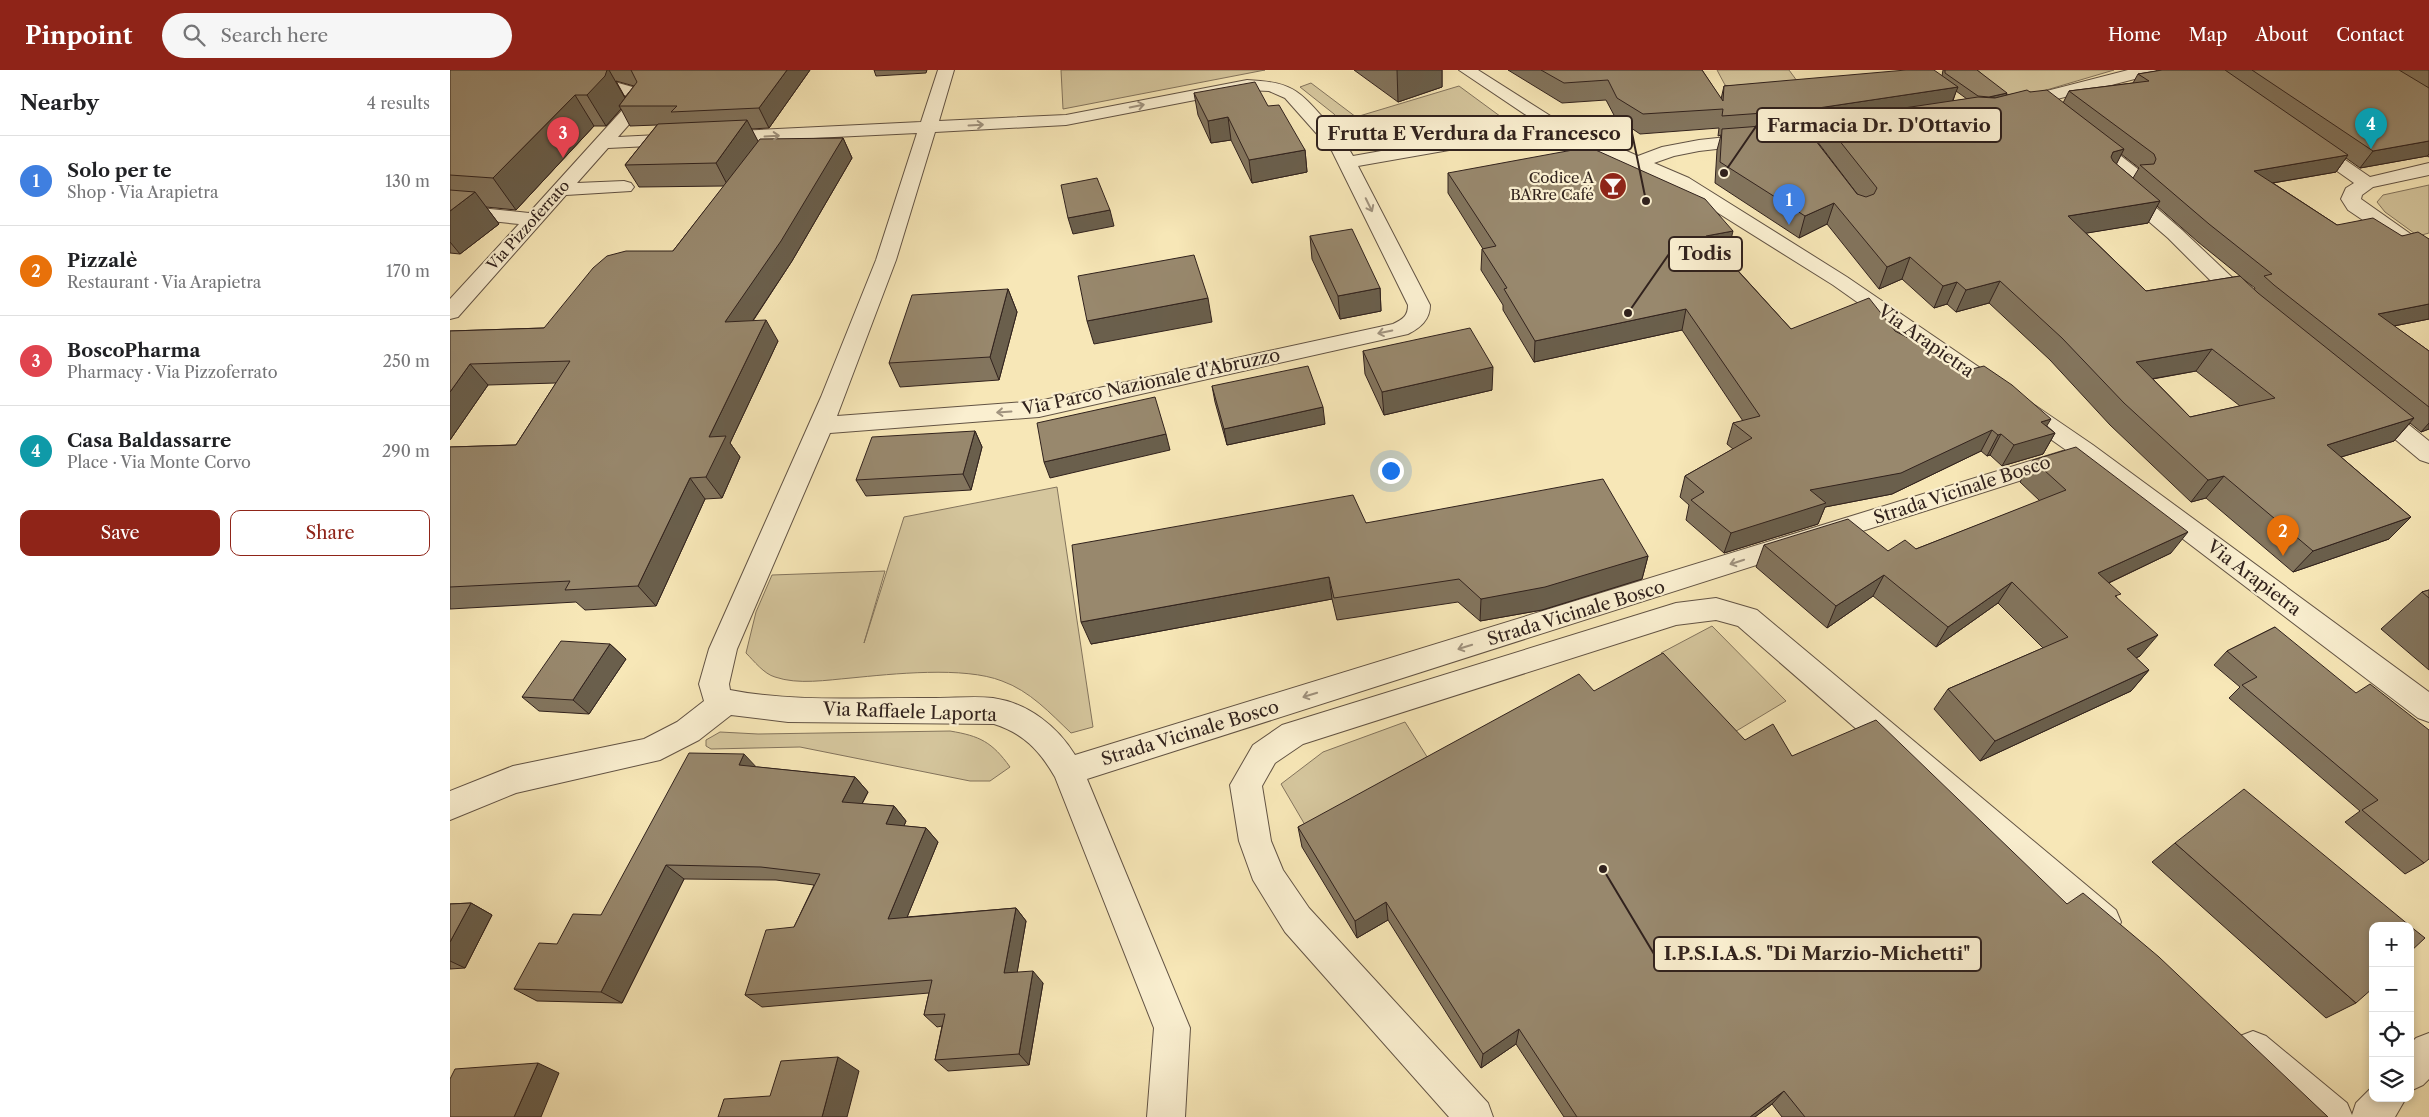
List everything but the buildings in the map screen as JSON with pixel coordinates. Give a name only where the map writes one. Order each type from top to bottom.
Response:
[{"type":"street","points":[[450,806],[513,780],[650,751],[688,731],[726,702],[717,697],[714,684],[723,649],[822,425],[886,260],[946,70]]},
{"type":"street","name":"Via Arapietra","points":[[1467,70],[1554,126],[1682,182],[1840,281],[2084,451],[2429,709]]},
{"type":"street","points":[[2003,108],[2148,70]]},
{"type":"street","name":"Via Pizzoferrato","points":[[450,312],[633,108],[637,100],[634,93],[614,87],[564,82]]},
{"type":"street","points":[[601,143],[1066,120],[1247,85],[1264,85],[1284,90],[1301,103],[1340,149],[1348,162],[1554,126]]},
{"type":"street","points":[[2037,100],[2053,112]]},
{"type":"street","points":[[1640,162],[1653,156],[1697,145],[1808,143],[1877,125]]},
{"type":"street","points":[[2076,130],[2136,177]]},
{"type":"street","points":[[2298,135],[2367,183]]},
{"type":"street","name":"Via Parco Nazionale d'Abruzzo","points":[[822,425],[1039,409],[1400,329],[1416,319],[1420,312],[1419,306],[1348,162]]},
{"type":"street","points":[[2429,169],[2367,183],[2353,192],[2351,199],[2355,206],[2429,256]]},
{"type":"street","points":[[2111,178],[2175,234],[2267,321]]},
{"type":"street","points":[[561,189],[624,187]]},
{"type":"street","points":[[450,212],[533,219]]},
{"type":"street","points":[[2360,397],[2429,454]]},
{"type":"street","name":"Strada Vicinale Bosco","points":[[1068,771],[1649,590],[2084,451]]},
{"type":"street","points":[[1474,1117],[1297,920],[1270,880],[1255,840],[1246,785],[1264,754],[1293,734],[1676,614],[1716,609],[1747,618],[2128,942]]},
{"type":"street","name":"Via Raffaele Laporta","points":[[726,702],[788,709],[994,711],[1021,720],[1043,735],[1057,752],[1068,771],[1172,1028],[1166,1117]]},
{"type":"street","points":[[2234,1033],[2333,1117]]},
{"type":"street","points":[[2414,1068],[2429,1051]]},
{"type":"street","points":[[2370,1117],[2383,1102]]},
{"type":"shaded area","points":[[1061,70],[1265,70],[1063,109]]},
{"type":"shaded area","points":[[1717,70],[1789,70],[1800,85],[1735,90],[1725,85]]},
{"type":"shaded area","points":[[1963,70],[2114,70],[2006,102]]},
{"type":"shaded area","points":[[1311,83],[1356,117],[1459,86],[1508,122],[1488,126],[1483,118],[1400,131],[1406,140],[1362,147],[1334,114],[1300,87]]},
{"type":"shaded area","points":[[2429,185],[2429,233],[2418,236],[2385,212],[2377,202],[2383,195]]},
{"type":"shaded area","points":[[1057,487],[1093,727],[1071,733],[1031,697],[1012,685],[986,676],[928,672],[822,681],[793,681],[767,673],[746,653],[756,612],[772,575],[885,571],[864,643],[904,517]]},
{"type":"shaded area","points":[[1712,626],[1786,701],[1733,733],[1661,653]]},
{"type":"shaded area","points":[[1405,722],[1431,763],[1308,830],[1281,784],[1323,752]]},
{"type":"shaded area","points":[[950,731],[970,735],[991,746],[1010,767],[990,781],[970,781],[800,747],[711,749],[706,746],[706,740],[720,732],[758,734]]},
{"type":"place","name":"Casa Baldassarre","points":[[2371,149]]},
{"type":"place","name":"BoscoPharma","points":[[563,158]]},
{"type":"place","name":"Farmacia Dr. D'Ottavio","points":[[1724,173]]},
{"type":"place","name":"Codice A BARre Café","points":[[1613,186]]},
{"type":"place","name":"Frutta E Verdura da Francesco","points":[[1646,201]]},
{"type":"place","name":"Solo per te","points":[[1789,225]]},
{"type":"place","name":"Todis","points":[[1628,313]]},
{"type":"place","name":"Pizzalè","points":[[2283,556]]},
{"type":"place","name":"I.P.S.I.A.S. \"Di Marzio-Michetti\"","points":[[1603,869]]}]
